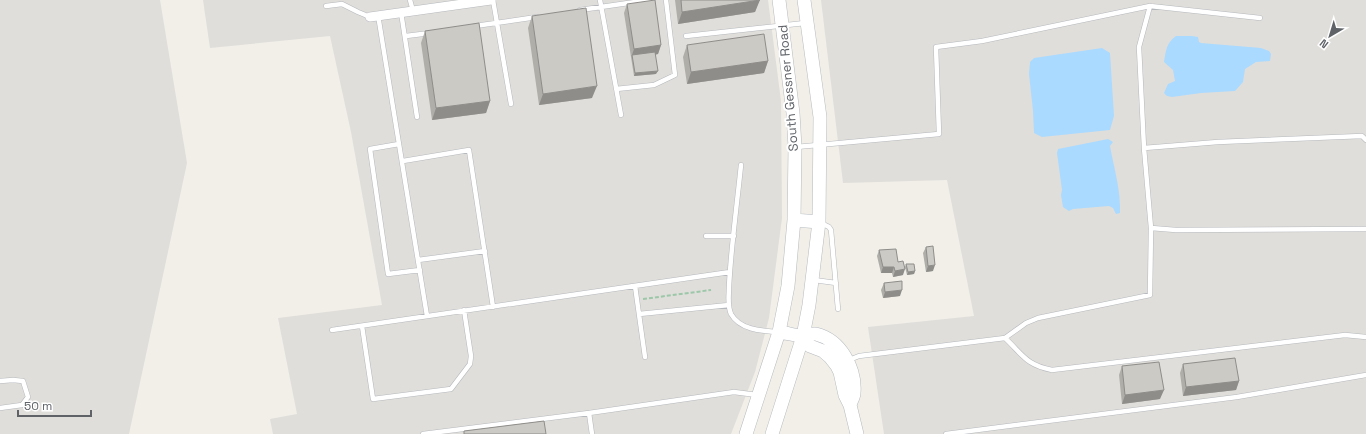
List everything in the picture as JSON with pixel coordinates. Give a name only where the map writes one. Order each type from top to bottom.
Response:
[{"type":"main road","name":"South Gessner Road","points":[[746,434],[779,332],[788,286],[794,220],[795,147],[793,113],[779,0]]},
{"type":"main road","name":"South Gessner Road","points":[[772,434],[803,336],[809,305],[819,222],[820,117],[804,0]]},
{"type":"main road","points":[[794,220],[819,222]]},
{"type":"main road","points":[[779,332],[803,336],[813,334],[828,339],[842,352],[842,364],[852,372],[854,394],[850,405],[857,434]]},
{"type":"street","points":[[374,16],[412,11],[454,2],[492,0]]},
{"type":"lane","points":[[410,0],[412,11]]},
{"type":"lane","points":[[492,0],[510,104]]},
{"type":"lane","points":[[600,0],[621,115]]},
{"type":"lane","points":[[571,12],[650,0]]},
{"type":"lane","points":[[616,89],[654,85],[675,75],[666,0]]},
{"type":"lane","points":[[326,6],[342,4],[358,12],[374,16],[400,144],[427,316]]},
{"type":"lane","points":[[795,147],[939,134],[936,47],[982,41],[1150,6],[1260,18]]},
{"type":"lane","points":[[842,364],[859,356],[1005,338],[1026,323],[1038,318],[1150,295],[1151,228],[1144,148],[1139,47],[1150,6]]},
{"type":"lane","points":[[401,12],[406,36],[417,117]]},
{"type":"lane","points":[[466,27],[541,16]]},
{"type":"lane","points":[[686,36],[807,23]]},
{"type":"lane","points":[[406,36],[436,32]]},
{"type":"lane","points":[[1144,148],[1218,142],[1362,136],[1366,140]]},
{"type":"lane","points":[[400,144],[370,149],[388,274],[420,270]]},
{"type":"lane","points":[[403,161],[469,150],[493,306]]},
{"type":"lane","points":[[741,165],[730,272],[729,305],[732,314],[739,322],[747,327],[779,332]]},
{"type":"lane","points":[[819,222],[832,230],[838,309]]},
{"type":"lane","points":[[1151,228],[1176,230],[1366,229]]},
{"type":"lane","points":[[706,236],[734,236]]},
{"type":"lane","points":[[418,260],[485,251]]},
{"type":"lane","points":[[332,330],[730,272]]},
{"type":"lane","points":[[812,280],[836,283]]},
{"type":"lane","points":[[635,286],[645,357]]},
{"type":"lane","points":[[639,314],[729,305]]},
{"type":"lane","points":[[362,326],[373,399],[451,389],[470,364],[471,356],[464,310]]},
{"type":"lane","points":[[1005,338],[1022,357],[1032,364],[1052,370],[1345,335],[1366,337]]},
{"type":"lane","points":[[946,434],[1237,397],[1366,375]]},
{"type":"lane","points":[[0,381],[23,381],[28,397],[22,405],[0,408]]},
{"type":"lane","points":[[423,434],[589,413],[734,392],[759,396]]},
{"type":"lane","points":[[589,413],[592,434]]},
{"type":"path","points":[[637,300],[711,290]]},
{"type":"shaded area","points":[[0,0],[160,0],[187,163],[129,434],[0,434]]},
{"type":"shaded area","points":[[203,0],[768,0],[781,101],[782,218],[769,318],[755,372],[731,434],[273,434],[270,419],[297,414],[278,318],[382,305],[351,132],[330,36],[210,48]]},
{"type":"shaded area","points":[[821,0],[1366,0],[1366,434],[884,434],[868,327],[974,316],[947,180],[843,183]]},
{"type":"water","points":[[1176,36],[1198,37],[1199,42],[1201,43],[1261,48],[1269,51],[1271,54],[1270,61],[1256,62],[1245,69],[1243,82],[1235,91],[1201,93],[1172,97],[1167,96],[1164,93],[1168,84],[1175,81],[1173,70],[1164,62],[1168,44]]},
{"type":"water","points":[[1102,48],[1110,53],[1114,116],[1110,130],[1042,137],[1034,133],[1029,74],[1030,62],[1034,58]]},
{"type":"water","points":[[1108,139],[1113,142],[1110,146],[1118,188],[1120,213],[1116,214],[1113,208],[1109,206],[1073,209],[1069,211],[1063,207],[1057,153],[1058,149]]},
{"type":"building","points":[[655,0],[661,45],[634,49],[627,4]]},
{"type":"building","points":[[681,0],[760,0],[682,12]]},
{"type":"building","points":[[586,8],[597,86],[543,94],[532,16]]},
{"type":"building","points":[[479,23],[490,101],[436,108],[425,31]]},
{"type":"building","points":[[764,34],[768,61],[691,72],[687,45]]},
{"type":"building","points":[[655,52],[658,71],[635,73],[632,55]]},
{"type":"building","points":[[933,246],[935,265],[928,266],[926,247]]},
{"type":"building","points":[[896,249],[898,262],[903,261],[905,269],[895,271],[894,267],[883,267],[879,250]]},
{"type":"building","points":[[906,264],[914,264],[915,271],[908,272]]},
{"type":"building","points":[[902,281],[902,290],[885,292],[884,283]]},
{"type":"building","points":[[1235,358],[1239,381],[1186,387],[1183,364]]},
{"type":"building","points":[[1159,362],[1164,390],[1125,395],[1122,366]]},
{"type":"building","points":[[544,421],[546,434],[464,434],[464,431]]}]
